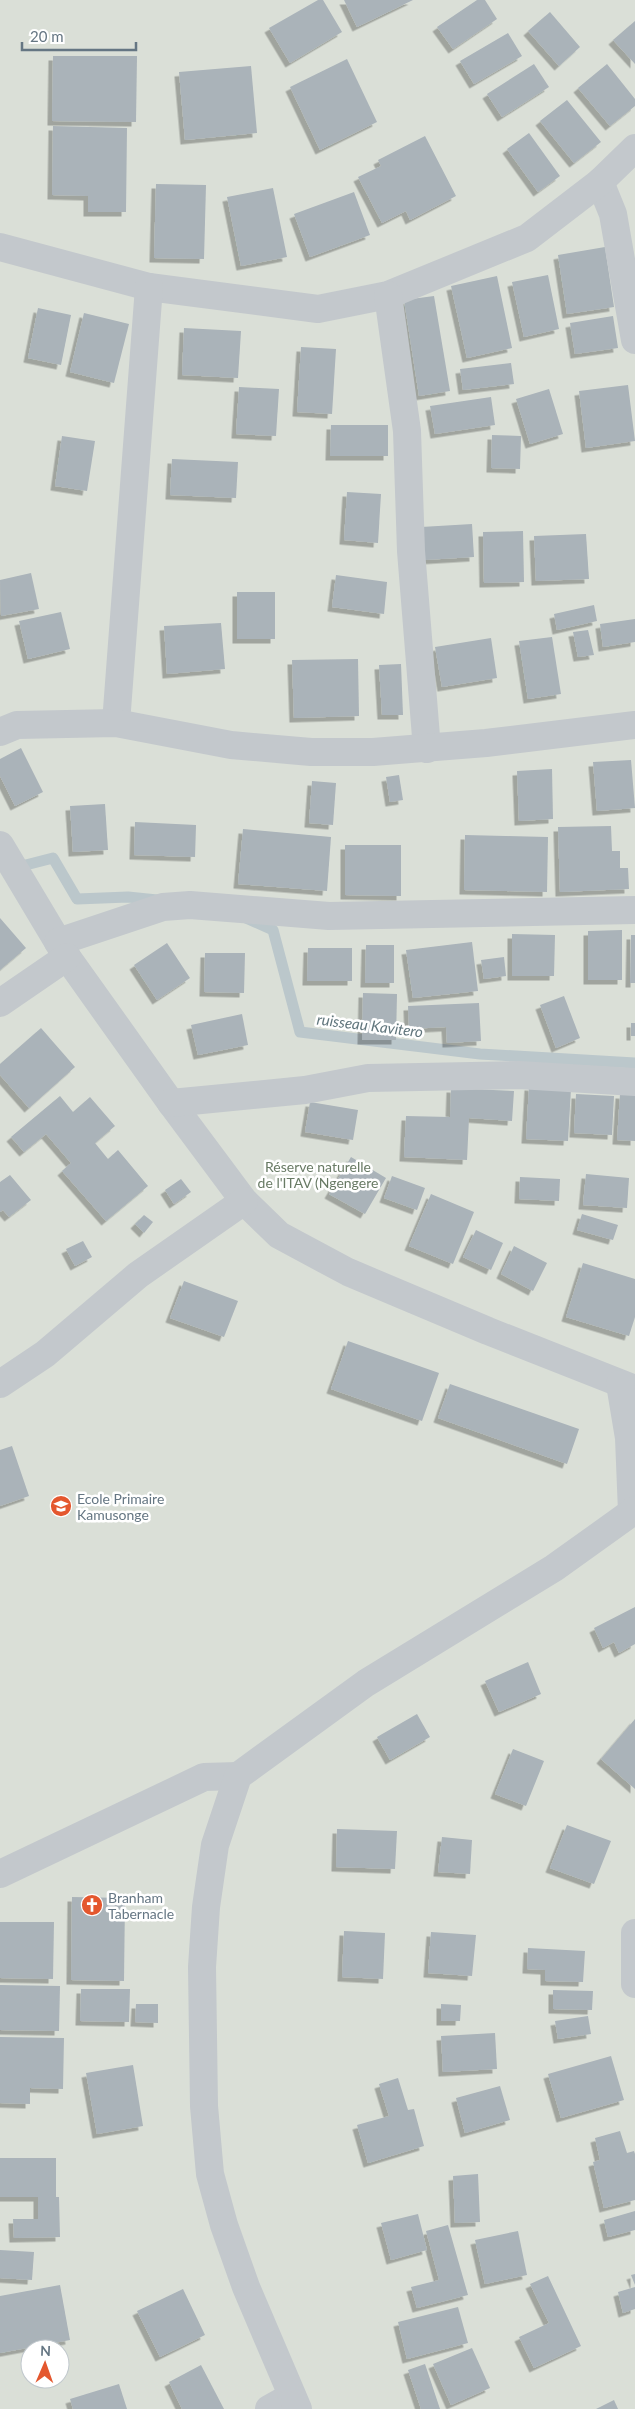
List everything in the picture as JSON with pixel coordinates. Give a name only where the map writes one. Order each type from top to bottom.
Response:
[{"type":"street","points":[[0,247],[149,287],[318,309],[388,295],[527,238],[600,182],[635,148]]},
{"type":"street","points":[[600,182],[613,214],[635,340]]},
{"type":"street","points":[[116,722],[149,287]]},
{"type":"street","points":[[388,295],[407,431],[412,551],[427,749]]},
{"type":"street","points":[[0,732],[17,725],[116,722],[161,733],[231,745],[282,750],[373,752],[427,749],[635,725]]},
{"type":"street","points":[[0,845],[63,949],[171,1103],[244,1201],[279,1235],[348,1272],[627,1387],[634,1511],[554,1568],[366,1683],[238,1776],[204,1777],[0,1874]]},
{"type":"street","points":[[0,1003],[63,949],[163,908],[190,905],[329,916],[635,910]]},
{"type":"street","points":[[171,1103],[306,1090],[368,1078],[519,1075],[635,1082]]},
{"type":"street","points":[[0,1384],[45,1354],[138,1275],[244,1201]]},
{"type":"street","points":[[238,1776],[216,1845],[206,1907],[202,1967],[204,2106],[210,2174],[224,2225],[286,2405]]},
{"type":"street","points":[[635,1933],[635,1984]]},
{"type":"green space","name":"Réserve naturelle de l'ITAV (Ngengere","points":[[0,0],[635,0],[635,2409],[0,2409]]},
{"type":"building","points":[[318,0],[323,0],[342,32],[290,63],[269,28]]},
{"type":"building","points":[[344,0],[413,0],[357,27]]},
{"type":"building","points":[[477,0],[485,0],[497,19],[453,49],[437,27]]},
{"type":"building","points":[[550,12],[580,47],[559,66],[528,31]]},
{"type":"building","points":[[635,21],[635,64],[613,40]]},
{"type":"building","points":[[508,33],[522,56],[474,84],[460,61]]},
{"type":"building","points":[[53,56],[137,56],[136,122],[52,121]]},
{"type":"building","points":[[347,59],[377,122],[320,150],[290,87]]},
{"type":"building","points":[[534,64],[549,87],[502,117],[487,94]]},
{"type":"building","points":[[607,64],[635,99],[635,106],[610,126],[578,88]]},
{"type":"building","points":[[251,66],[257,133],[185,140],[179,72]]},
{"type":"building","points":[[567,100],[601,142],[574,163],[540,121]]},
{"type":"building","points":[[53,126],[127,128],[126,212],[88,212],[88,196],[52,195]]},
{"type":"building","points":[[529,133],[560,176],[538,192],[507,149]]},
{"type":"building","points":[[425,136],[456,196],[410,220],[406,211],[382,223],[358,177],[381,166],[378,160]]},
{"type":"building","points":[[156,184],[206,185],[204,259],[154,258]]},
{"type":"building","points":[[273,188],[287,257],[241,266],[227,197]]},
{"type":"building","points":[[354,192],[370,235],[310,257],[294,214]]},
{"type":"building","points":[[605,247],[614,307],[567,314],[558,255]]},
{"type":"building","points":[[548,275],[559,329],[524,337],[512,282]]},
{"type":"building","points":[[497,276],[512,348],[467,358],[451,286]]},
{"type":"building","points":[[434,296],[450,391],[419,396],[404,300]]},
{"type":"building","points":[[38,308],[71,315],[61,365],[28,358]]},
{"type":"building","points":[[84,313],[129,324],[114,383],[70,372]]},
{"type":"building","points":[[613,316],[618,348],[575,354],[570,323]]},
{"type":"building","points":[[184,328],[241,331],[238,378],[182,375]]},
{"type":"building","points":[[301,347],[336,349],[332,414],[297,412]]},
{"type":"building","points":[[511,363],[514,384],[463,390],[460,369]]},
{"type":"building","points":[[628,385],[635,441],[586,448],[579,391]]},
{"type":"building","points":[[239,387],[279,389],[276,436],[236,434]]},
{"type":"building","points":[[549,389],[563,434],[530,444],[516,399]]},
{"type":"building","points":[[491,397],[495,425],[435,434],[430,406]]},
{"type":"building","points":[[331,425],[388,425],[388,456],[330,456]]},
{"type":"building","points":[[492,435],[521,436],[520,469],[491,468]]},
{"type":"building","points":[[62,436],[95,441],[87,491],[55,486]]},
{"type":"building","points":[[172,459],[238,462],[236,498],[170,495]]},
{"type":"building","points":[[347,492],[381,494],[378,543],[344,540]]},
{"type":"building","points":[[472,524],[474,557],[424,560],[421,527]]},
{"type":"building","points":[[523,531],[524,582],[484,583],[483,532]]},
{"type":"building","points":[[586,534],[589,579],[536,581],[534,536]]},
{"type":"building","points":[[31,573],[39,609],[1,616],[0,580]]},
{"type":"building","points":[[336,575],[387,582],[384,614],[332,607]]},
{"type":"building","points":[[237,592],[275,592],[275,639],[237,639]]},
{"type":"building","points":[[594,605],[597,621],[557,630],[554,614]]},
{"type":"building","points":[[61,612],[70,649],[28,659],[19,621]]},
{"type":"building","points":[[635,619],[635,642],[603,647],[600,624]]},
{"type":"building","points":[[221,623],[225,669],[167,674],[164,626]]},
{"type":"building","points":[[588,630],[594,655],[578,657],[573,632]]},
{"type":"building","points":[[552,637],[561,694],[528,699],[519,641]]},
{"type":"building","points":[[491,638],[497,678],[442,687],[435,647]]},
{"type":"building","points":[[358,659],[359,716],[294,718],[292,660]]},
{"type":"building","points":[[401,664],[403,715],[382,715],[379,665]]},
{"type":"building","points":[[21,748],[43,792],[15,806],[0,776],[0,759]]},
{"type":"building","points":[[631,760],[635,808],[597,811],[593,762]]},
{"type":"building","points":[[552,769],[553,819],[519,821],[517,771]]},
{"type":"building","points":[[399,775],[403,800],[390,802],[386,777]]},
{"type":"building","points":[[312,781],[336,783],[333,825],[309,823]]},
{"type":"building","points":[[105,804],[108,850],[73,852],[70,806]]},
{"type":"building","points":[[135,822],[196,825],[195,857],[134,855]]},
{"type":"building","points":[[611,826],[612,851],[620,851],[620,868],[628,868],[629,889],[560,892],[558,827]]},
{"type":"building","points":[[243,829],[331,837],[327,891],[238,884]]},
{"type":"building","points":[[465,835],[548,837],[547,892],[464,890]]},
{"type":"building","points":[[345,845],[401,845],[401,896],[345,895]]},
{"type":"building","points":[[0,918],[26,948],[0,970]]},
{"type":"building","points":[[622,930],[622,980],[588,980],[588,931]]},
{"type":"building","points":[[512,934],[555,935],[554,976],[512,976]]},
{"type":"building","points":[[631,935],[635,935],[635,983],[630,983]]},
{"type":"building","points":[[472,942],[478,991],[413,998],[406,950]]},
{"type":"building","points":[[167,943],[190,978],[157,1000],[134,965]]},
{"type":"building","points":[[366,945],[394,945],[394,983],[365,983]]},
{"type":"building","points":[[308,948],[352,948],[352,981],[307,981]]},
{"type":"building","points":[[205,953],[245,953],[244,993],[204,992]]},
{"type":"building","points":[[504,957],[506,976],[484,979],[481,960]]},
{"type":"building","points":[[363,993],[397,994],[396,1040],[362,1040]]},
{"type":"building","points":[[564,996],[580,1038],[556,1048],[540,1005]]},
{"type":"building","points":[[479,1003],[481,1041],[447,1043],[446,1027],[409,1029],[408,1006]]},
{"type":"building","points":[[242,1014],[248,1045],[198,1055],[191,1025]]},
{"type":"building","points":[[631,1023],[635,1023],[635,1036],[631,1036]]},
{"type":"building","points":[[41,1028],[75,1067],[29,1108],[0,1075],[0,1064]]},
{"type":"building","points":[[529,1086],[571,1089],[568,1141],[526,1139]]},
{"type":"building","points":[[451,1088],[514,1091],[512,1121],[469,1118],[467,1160],[404,1157],[406,1116],[450,1117]]},
{"type":"building","points":[[576,1094],[614,1096],[612,1135],[574,1133]]},
{"type":"building","points":[[620,1094],[635,1095],[635,1141],[617,1140]]},
{"type":"building","points":[[60,1096],[73,1112],[90,1097],[115,1126],[95,1143],[108,1159],[118,1150],[148,1186],[106,1221],[62,1171],[71,1163],[46,1134],[24,1152],[11,1137]]},
{"type":"building","points":[[310,1102],[358,1110],[353,1140],[305,1132]]},
{"type":"building","points":[[351,1157],[386,1178],[365,1214],[329,1194]]},
{"type":"building","points":[[586,1174],[629,1178],[627,1208],[583,1205]]},
{"type":"building","points":[[10,1175],[31,1200],[9,1217],[3,1210],[0,1212],[0,1182]]},
{"type":"building","points":[[392,1176],[425,1188],[417,1210],[384,1198]]},
{"type":"building","points":[[520,1177],[560,1179],[559,1201],[519,1199]]},
{"type":"building","points":[[181,1179],[191,1192],[174,1204],[165,1190]]},
{"type":"building","points":[[431,1194],[474,1212],[453,1264],[409,1246]]},
{"type":"building","points":[[582,1214],[618,1225],[613,1240],[577,1230]]},
{"type":"building","points":[[144,1215],[153,1222],[144,1233],[135,1224]]},
{"type":"building","points":[[476,1230],[503,1243],[491,1270],[463,1257]]},
{"type":"building","points":[[83,1241],[92,1257],[75,1266],[66,1249]]},
{"type":"building","points":[[514,1246],[547,1263],[533,1291],[501,1274]]},
{"type":"building","points":[[583,1263],[635,1279],[635,1317],[629,1336],[566,1317]]},
{"type":"building","points":[[184,1281],[238,1301],[224,1337],[170,1318]]},
{"type":"building","points":[[348,1341],[439,1373],[422,1421],[331,1389]]},
{"type":"building","points":[[450,1384],[579,1429],[567,1464],[438,1418]]},
{"type":"building","points":[[12,1446],[29,1496],[0,1506],[0,1450]]},
{"type":"building","points":[[635,1607],[635,1644],[619,1653],[614,1642],[603,1648],[594,1628]]},
{"type":"building","points":[[528,1662],[541,1694],[499,1712],[485,1681]]},
{"type":"building","points":[[417,1714],[430,1737],[390,1760],[377,1737]]},
{"type":"building","points":[[635,1719],[635,1789],[601,1759]]},
{"type":"building","points":[[513,1749],[544,1761],[526,1806],[495,1794]]},
{"type":"building","points":[[567,1825],[611,1841],[594,1884],[550,1868]]},
{"type":"building","points":[[337,1829],[397,1831],[395,1869],[336,1867]]},
{"type":"building","points":[[442,1837],[472,1840],[470,1874],[438,1872]]},
{"type":"building","points":[[72,1897],[125,1898],[124,1981],[71,1980]]},
{"type":"building","points":[[0,1922],[54,1922],[53,1979],[0,1978]]},
{"type":"building","points":[[344,1931],[385,1933],[383,1979],[342,1977]]},
{"type":"building","points":[[431,1932],[476,1935],[472,1976],[428,1973]]},
{"type":"building","points":[[528,1948],[585,1951],[583,1982],[545,1981],[545,1970],[527,1969]]},
{"type":"building","points":[[0,1985],[60,1986],[59,2031],[0,2030]]},
{"type":"building","points":[[81,1989],[130,1989],[129,2022],[80,2021]]},
{"type":"building","points":[[553,1990],[593,1991],[592,2010],[553,2009]]},
{"type":"building","points":[[136,2004],[158,2004],[158,2023],[135,2022]]},
{"type":"building","points":[[441,2004],[461,2005],[460,2021],[441,2021]]},
{"type":"building","points":[[588,2016],[591,2034],[558,2039],[555,2021]]},
{"type":"building","points":[[495,2033],[497,2069],[443,2072],[441,2036]]},
{"type":"building","points":[[0,2037],[64,2038],[63,2089],[30,2088],[30,2104],[0,2103]]},
{"type":"building","points":[[611,2056],[624,2100],[561,2118],[548,2074]]},
{"type":"building","points":[[133,2065],[143,2126],[97,2134],[86,2073]]},
{"type":"building","points":[[398,2078],[408,2110],[414,2109],[424,2146],[368,2163],[357,2125],[389,2116],[379,2084]]},
{"type":"building","points":[[500,2086],[510,2120],[465,2133],[456,2098]]},
{"type":"building","points":[[620,2131],[627,2153],[634,2151],[635,2154],[635,2200],[604,2208],[593,2162],[600,2160],[595,2138]]},
{"type":"building","points":[[0,2158],[56,2158],[56,2197],[59,2197],[60,2237],[14,2238],[13,2219],[38,2219],[38,2197],[0,2197]]},
{"type":"building","points":[[478,2174],[480,2222],[455,2223],[453,2176]]},
{"type":"building","points":[[635,2211],[635,2230],[608,2237],[604,2220]]},
{"type":"building","points":[[418,2214],[427,2250],[391,2260],[381,2223]]},
{"type":"building","points":[[448,2225],[468,2295],[417,2308],[411,2287],[439,2280],[426,2231]]},
{"type":"building","points":[[518,2231],[527,2275],[485,2284],[475,2240]]},
{"type":"building","points":[[0,2250],[34,2252],[32,2280],[0,2278]]},
{"type":"building","points":[[635,2274],[635,2285],[631,2275]]},
{"type":"building","points":[[548,2276],[581,2346],[534,2368],[519,2337],[549,2323],[530,2284]]},
{"type":"building","points":[[60,2285],[70,2339],[20,2339],[20,2349],[0,2353],[0,2296]]},
{"type":"building","points":[[635,2287],[635,2309],[623,2313],[618,2292]]},
{"type":"building","points":[[183,2289],[205,2335],[160,2357],[137,2311]]},
{"type":"building","points":[[458,2307],[468,2343],[407,2359],[398,2322]]},
{"type":"building","points":[[472,2348],[490,2388],[451,2405],[433,2364]]},
{"type":"building","points":[[425,2364],[440,2409],[421,2409],[408,2370]]},
{"type":"building","points":[[201,2365],[224,2409],[182,2409],[169,2382]]},
{"type":"building","points":[[119,2384],[127,2409],[73,2409],[70,2399]]},
{"type":"building","points":[[614,2400],[618,2409],[596,2409]]},
{"type":"waterway","name":"ruisseau Kavitero","points":[[14,868],[53,858],[77,899],[128,897],[157,900]]},
{"type":"waterway","name":"ruisseau Kavitero","points":[[246,918],[273,930],[300,1032],[480,1054],[635,1063]]},
{"type":"place","name":"Ecole Primaire Kamusonge","points":[[61,1506]]},
{"type":"place","name":"Branham Tabernacle","points":[[92,1905]]}]
